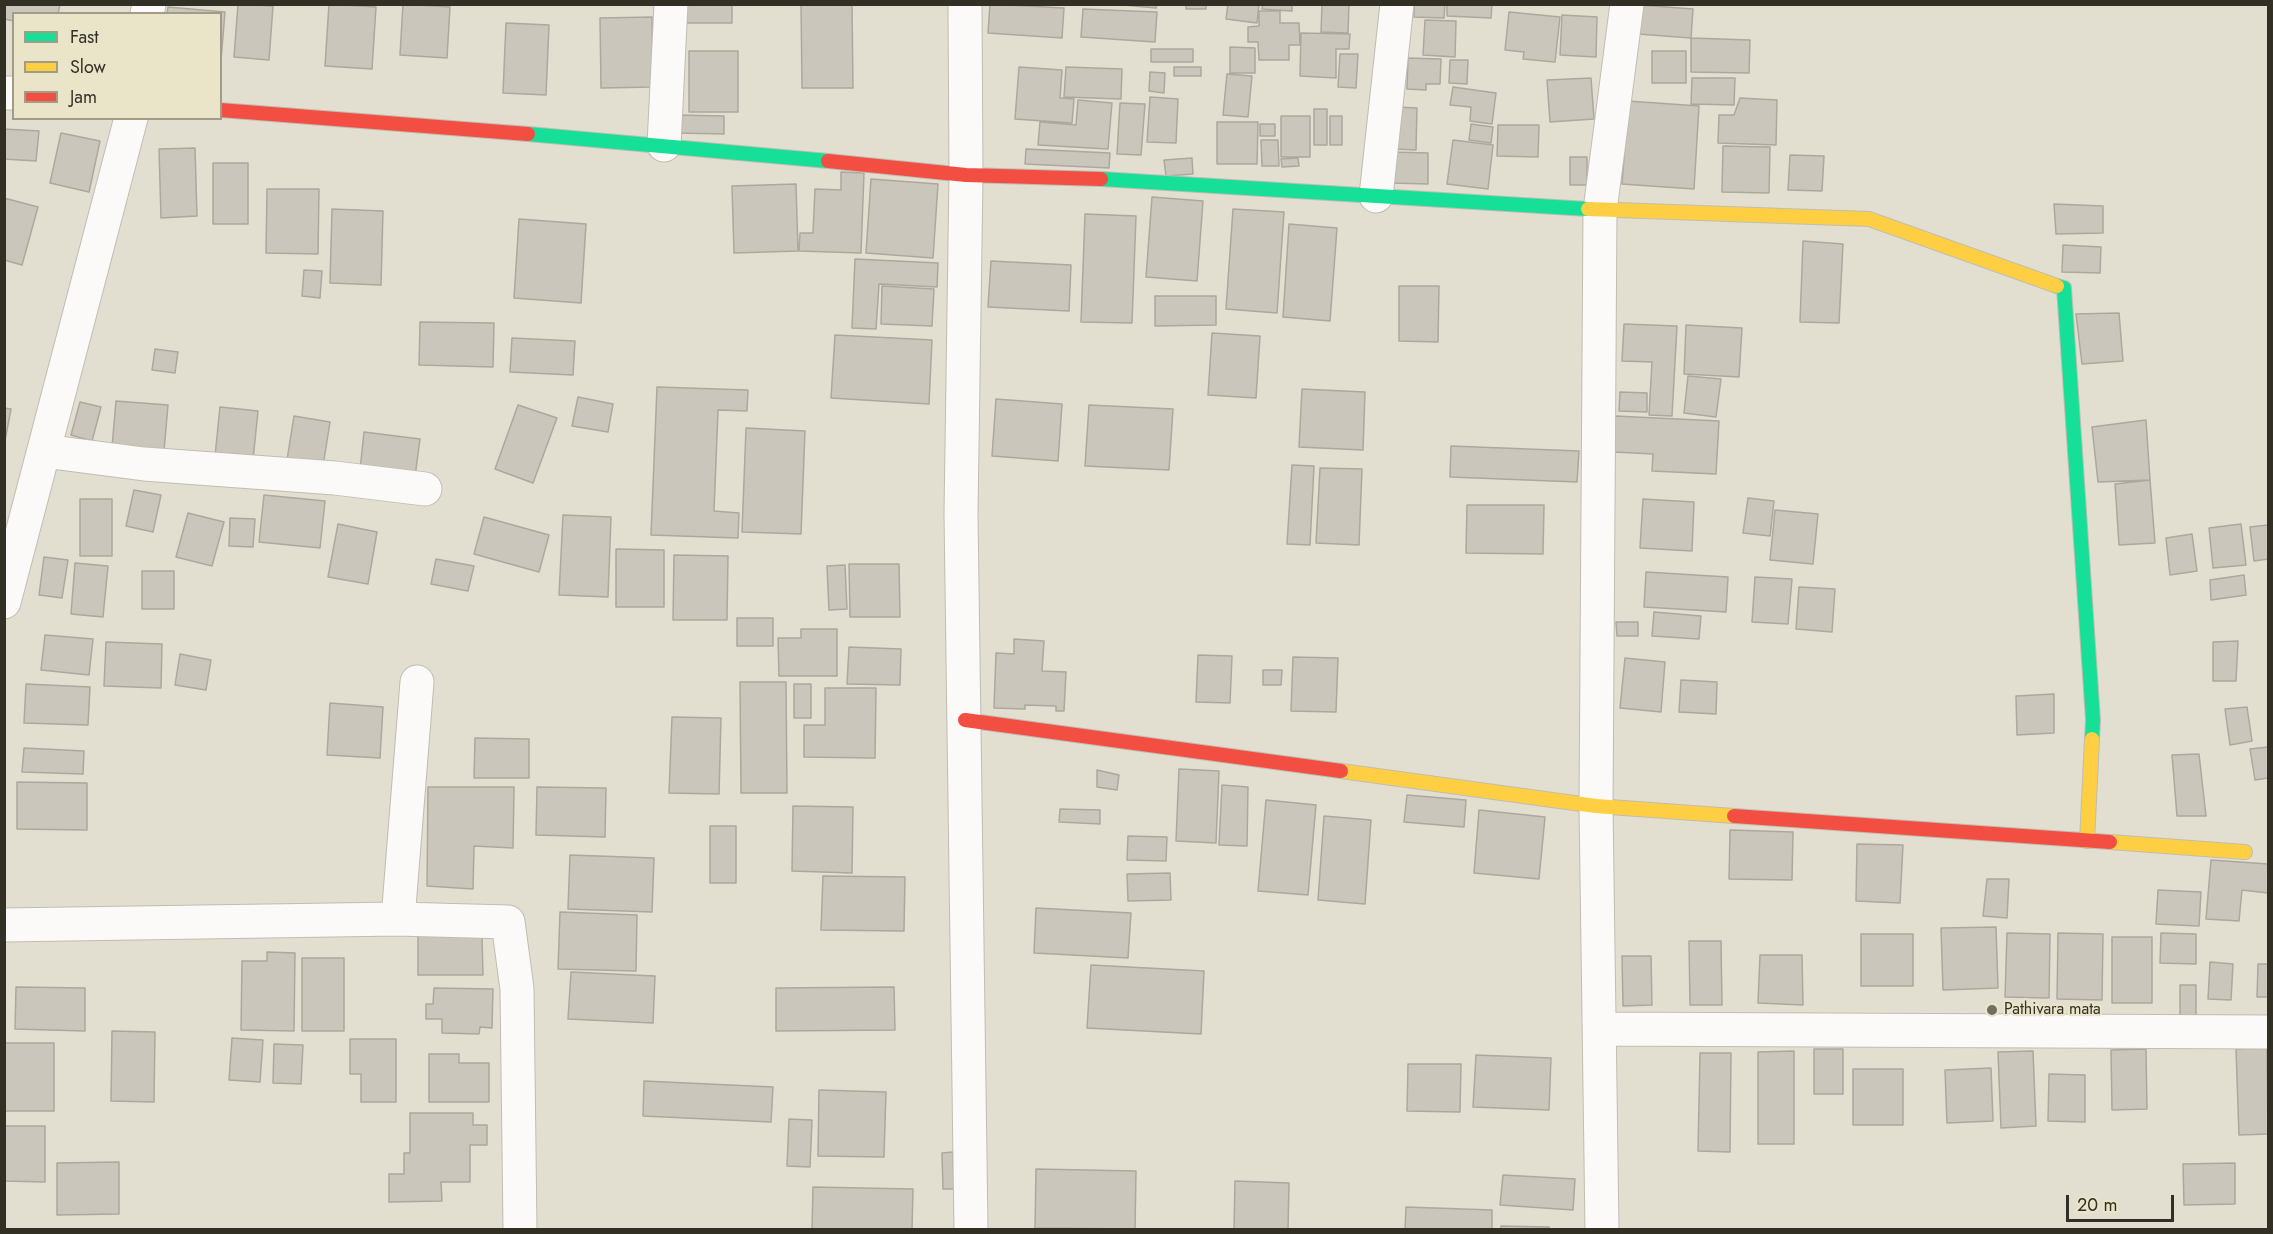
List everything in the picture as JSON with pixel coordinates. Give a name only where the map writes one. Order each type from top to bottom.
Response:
[{"type":"street","points":[[664,145],[671,4]]},
{"type":"street","points":[[965,4],[966,175],[961,514],[971,1230]]},
{"type":"street","points":[[1376,196],[1397,4]]},
{"type":"street","points":[[1602,1230],[1596,806],[1600,210],[1627,4]]},
{"type":"street","points":[[222,110],[664,145],[966,175],[1127,180],[1600,210],[1869,219],[2064,288],[2093,720],[2087,841]]},
{"type":"street","points":[[4,602],[130,120]]},
{"type":"street","points":[[44,451],[144,464],[335,478],[425,489]]},
{"type":"street","points":[[398,919],[417,682]]},
{"type":"street","points":[[965,720],[1596,806],[2245,852]]},
{"type":"street","points":[[4,925],[398,919],[508,922],[517,989],[520,1230]]},
{"type":"street","points":[[1600,1029],[2268,1032]]},
{"type":"building","points":[[4,4],[60,4],[58,12],[12,12],[12,21],[4,19]]},
{"type":"building","points":[[238,4],[273,6],[269,60],[234,57]]},
{"type":"building","points":[[329,4],[376,7],[372,69],[325,66]]},
{"type":"building","points":[[403,4],[450,7],[447,58],[400,55]]},
{"type":"building","points":[[686,4],[732,4],[732,23],[686,23]]},
{"type":"building","points":[[801,4],[852,4],[853,88],[802,88]]},
{"type":"building","points":[[990,4],[1064,8],[1062,38],[988,33]]},
{"type":"building","points":[[1112,4],[1157,4],[1156,8]]},
{"type":"building","points":[[1186,4],[1206,4],[1206,9],[1186,9]]},
{"type":"building","points":[[1228,4],[1259,4],[1257,23],[1226,19]]},
{"type":"building","points":[[1263,4],[1292,4],[1292,11],[1262,9]]},
{"type":"building","points":[[1322,4],[1349,4],[1348,33],[1321,32]]},
{"type":"building","points":[[1414,4],[1445,4],[1444,18],[1414,17]]},
{"type":"building","points":[[1447,4],[1492,4],[1491,18],[1447,16]]},
{"type":"building","points":[[1640,5],[1693,9],[1691,38],[1638,34]]},
{"type":"building","points":[[168,7],[225,12],[222,49],[222,12],[167,12]]},
{"type":"building","points":[[1083,9],[1157,12],[1155,42],[1081,37]]},
{"type":"building","points":[[1259,11],[1280,11],[1280,23],[1299,23],[1300,45],[1289,45],[1289,60],[1259,60],[1258,42],[1248,42],[1248,27],[1259,26]]},
{"type":"building","points":[[1509,12],[1560,17],[1555,62],[1523,59],[1524,52],[1505,50]]},
{"type":"building","points":[[1562,15],[1597,17],[1596,57],[1560,55]]},
{"type":"building","points":[[652,17],[653,87],[601,88],[600,18]]},
{"type":"building","points":[[1425,20],[1456,21],[1455,57],[1423,55]]},
{"type":"building","points":[[506,23],[549,25],[546,95],[503,93]]},
{"type":"building","points":[[1301,33],[1350,34],[1349,49],[1336,49],[1336,78],[1300,76]]},
{"type":"building","points":[[1691,38],[1750,40],[1749,73],[1691,72]]},
{"type":"building","points":[[1230,47],[1255,48],[1255,73],[1230,73]]},
{"type":"building","points":[[1151,49],[1193,49],[1193,62],[1151,62]]},
{"type":"building","points":[[689,51],[738,51],[738,112],[689,112]]},
{"type":"building","points":[[1652,51],[1686,51],[1686,83],[1652,83]]},
{"type":"building","points":[[1340,54],[1358,54],[1356,88],[1338,87]]},
{"type":"building","points":[[1408,58],[1441,59],[1440,84],[1426,84],[1426,90],[1407,89]]},
{"type":"building","points":[[1450,60],[1468,60],[1467,84],[1449,83]]},
{"type":"building","points":[[1019,67],[1062,70],[1060,98],[1074,99],[1072,123],[1015,119]]},
{"type":"building","points":[[1066,67],[1122,69],[1121,99],[1064,97]]},
{"type":"building","points":[[1174,67],[1201,67],[1201,76],[1174,76]]},
{"type":"building","points":[[1150,72],[1165,73],[1164,93],[1149,91]]},
{"type":"building","points":[[1227,74],[1252,76],[1248,117],[1223,115]]},
{"type":"building","points":[[1591,78],[1594,119],[1550,122],[1547,80]]},
{"type":"building","points":[[1692,78],[1735,78],[1734,105],[1691,104]]},
{"type":"building","points":[[1453,87],[1496,93],[1492,124],[1470,121],[1471,107],[1450,105]]},
{"type":"building","points":[[1150,97],[1178,99],[1176,143],[1147,142]]},
{"type":"building","points":[[1740,98],[1777,100],[1776,145],[1718,143],[1719,115],[1734,115]]},
{"type":"building","points":[[1078,100],[1112,103],[1108,149],[1038,145],[1040,122],[1076,125]]},
{"type":"building","points":[[1628,101],[1699,106],[1694,189],[1622,184]]},
{"type":"building","points":[[1120,103],[1145,104],[1141,155],[1117,154]]},
{"type":"building","points":[[1396,107],[1417,108],[1416,150],[1395,149]]},
{"type":"building","points":[[1314,109],[1327,109],[1327,145],[1314,145]]},
{"type":"building","points":[[677,115],[724,116],[724,134],[677,133]]},
{"type":"building","points":[[1281,116],[1310,116],[1310,157],[1281,157]]},
{"type":"building","points":[[1330,116],[1342,116],[1342,145],[1330,145]]},
{"type":"building","points":[[1217,122],[1258,122],[1257,164],[1217,164]]},
{"type":"building","points":[[1260,124],[1275,124],[1275,136],[1260,136]]},
{"type":"building","points":[[1471,124],[1493,127],[1491,143],[1469,140]]},
{"type":"building","points":[[1498,125],[1539,125],[1538,157],[1497,156]]},
{"type":"building","points":[[4,129],[39,131],[36,161],[4,159]]},
{"type":"building","points":[[61,133],[100,141],[89,192],[50,183]]},
{"type":"building","points":[[1261,140],[1278,140],[1279,166],[1262,166]]},
{"type":"building","points":[[1453,140],[1493,145],[1488,189],[1447,184]]},
{"type":"building","points":[[1723,146],[1770,147],[1769,193],[1722,192]]},
{"type":"building","points":[[195,148],[197,216],[161,218],[159,149]]},
{"type":"building","points":[[1026,149],[1110,153],[1109,168],[1025,164]]},
{"type":"building","points":[[1391,152],[1428,153],[1428,184],[1390,183]]},
{"type":"building","points":[[1790,155],[1824,156],[1822,191],[1788,190]]},
{"type":"building","points":[[1570,157],[1587,157],[1587,185],[1570,185]]},
{"type":"building","points":[[1192,158],[1193,174],[1166,176],[1164,160]]},
{"type":"building","points":[[1298,158],[1299,166],[1282,167],[1281,159]]},
{"type":"building","points":[[213,163],[248,163],[248,224],[213,224]]},
{"type":"building","points":[[841,172],[864,173],[861,253],[799,251],[800,233],[813,233],[815,189],[841,190]]},
{"type":"building","points":[[871,179],[938,184],[933,258],[866,253]]},
{"type":"building","points":[[796,184],[798,251],[734,253],[732,186]]},
{"type":"building","points":[[267,189],[319,189],[318,254],[266,253]]},
{"type":"building","points":[[1152,197],[1203,201],[1197,281],[1146,277]]},
{"type":"building","points":[[4,198],[38,207],[22,265],[4,260]]},
{"type":"building","points":[[2054,204],[2103,206],[2103,233],[2056,234]]},
{"type":"building","points":[[332,209],[383,211],[381,285],[330,283]]},
{"type":"building","points":[[1233,209],[1284,212],[1277,313],[1226,309]]},
{"type":"building","points":[[1085,214],[1136,216],[1132,323],[1081,322]]},
{"type":"building","points":[[519,219],[586,224],[581,303],[514,298]]},
{"type":"building","points":[[1289,224],[1337,228],[1330,321],[1283,317]]},
{"type":"building","points":[[1803,241],[1843,244],[1839,323],[1800,322]]},
{"type":"building","points":[[2063,245],[2101,247],[2100,273],[2062,272]]},
{"type":"building","points":[[855,259],[938,263],[937,287],[879,284],[876,329],[852,328]]},
{"type":"building","points":[[991,261],[1071,265],[1069,311],[988,307]]},
{"type":"building","points":[[304,270],[322,271],[320,298],[302,296]]},
{"type":"building","points":[[882,286],[934,289],[932,326],[881,324]]},
{"type":"building","points":[[1399,286],[1439,286],[1438,342],[1399,341]]},
{"type":"building","points":[[1155,296],[1216,296],[1216,325],[1155,326]]},
{"type":"building","points":[[2119,313],[2123,361],[2082,364],[2076,314]]},
{"type":"building","points":[[420,322],[494,323],[493,367],[419,365]]},
{"type":"building","points":[[1624,324],[1677,326],[1672,416],[1649,415],[1652,362],[1622,361]]},
{"type":"building","points":[[1686,325],[1742,328],[1739,377],[1684,374]]},
{"type":"building","points":[[1212,333],[1260,336],[1256,398],[1208,395]]},
{"type":"building","points":[[835,335],[932,340],[929,404],[831,398]]},
{"type":"building","points":[[512,338],[575,341],[573,375],[510,372]]},
{"type":"building","points":[[155,349],[178,352],[175,373],[152,370]]},
{"type":"building","points":[[1688,376],[1721,379],[1716,417],[1684,413]]},
{"type":"building","points":[[657,387],[748,390],[747,411],[718,410],[714,511],[739,513],[738,538],[651,535]]},
{"type":"building","points":[[1302,389],[1365,392],[1363,450],[1299,447]]},
{"type":"building","points":[[1620,392],[1647,393],[1647,412],[1619,411]]},
{"type":"building","points":[[578,397],[613,404],[608,432],[572,426]]},
{"type":"building","points":[[996,399],[1062,404],[1058,461],[992,456]]},
{"type":"building","points":[[116,401],[168,405],[164,451],[112,447]]},
{"type":"building","points":[[80,402],[101,407],[92,441],[71,435]]},
{"type":"building","points":[[518,405],[557,418],[533,483],[495,469]]},
{"type":"building","points":[[1089,405],[1173,409],[1169,470],[1085,466]]},
{"type":"building","points":[[220,407],[258,411],[253,460],[215,456]]},
{"type":"building","points":[[4,408],[11,409],[4,446]]},
{"type":"building","points":[[294,416],[330,422],[323,466],[287,460]]},
{"type":"building","points":[[1615,416],[1719,421],[1716,474],[1652,471],[1653,454],[1614,452]]},
{"type":"building","points":[[2146,420],[2150,480],[2098,482],[2092,427]]},
{"type":"building","points":[[746,428],[805,431],[801,534],[742,532]]},
{"type":"building","points":[[364,432],[420,439],[415,477],[360,470]]},
{"type":"building","points":[[1451,446],[1579,451],[1577,482],[1450,477]]},
{"type":"building","points":[[1292,465],[1314,466],[1310,545],[1287,544]]},
{"type":"building","points":[[1320,468],[1362,469],[1359,545],[1316,543]]},
{"type":"building","points":[[2150,480],[2155,543],[2119,545],[2115,484]]},
{"type":"building","points":[[134,490],[161,495],[153,532],[126,526]]},
{"type":"building","points":[[264,495],[325,501],[320,548],[259,542]]},
{"type":"building","points":[[1748,498],[1774,501],[1770,536],[1743,533]]},
{"type":"building","points":[[80,499],[112,499],[112,556],[80,556]]},
{"type":"building","points":[[1643,499],[1694,502],[1692,551],[1640,548]]},
{"type":"building","points":[[1467,505],[1544,505],[1543,554],[1466,553]]},
{"type":"building","points":[[1775,510],[1818,514],[1813,564],[1770,560]]},
{"type":"building","points":[[188,513],[224,522],[212,566],[176,557]]},
{"type":"building","points":[[563,515],[611,517],[608,597],[559,595]]},
{"type":"building","points":[[484,517],[549,535],[539,572],[474,554]]},
{"type":"building","points":[[230,518],[255,519],[253,547],[229,546]]},
{"type":"building","points":[[338,524],[377,532],[368,584],[328,577]]},
{"type":"building","points":[[2241,524],[2246,565],[2213,568],[2209,528]]},
{"type":"building","points":[[2268,525],[2268,559],[2254,561],[2250,527]]},
{"type":"building","points":[[2192,534],[2197,571],[2170,575],[2166,538]]},
{"type":"building","points":[[616,549],[664,550],[664,607],[616,607]]},
{"type":"building","points":[[674,555],[728,556],[727,620],[673,620]]},
{"type":"building","points":[[44,557],[68,560],[62,598],[39,595]]},
{"type":"building","points":[[436,559],[474,566],[468,591],[431,584]]},
{"type":"building","points":[[75,563],[108,566],[103,617],[71,614]]},
{"type":"building","points":[[849,564],[899,564],[900,617],[850,617]]},
{"type":"building","points":[[845,565],[847,609],[829,610],[827,566]]},
{"type":"building","points":[[142,571],[174,571],[174,609],[142,609]]},
{"type":"building","points":[[1646,572],[1728,577],[1726,612],[1644,607]]},
{"type":"building","points":[[2244,575],[2246,595],[2211,600],[2210,580]]},
{"type":"building","points":[[1755,577],[1792,579],[1788,624],[1752,622]]},
{"type":"building","points":[[1799,587],[1835,589],[1832,632],[1796,629]]},
{"type":"building","points":[[1654,612],[1701,616],[1699,639],[1652,636]]},
{"type":"building","points":[[737,618],[773,618],[773,646],[737,646]]},
{"type":"building","points":[[1616,622],[1638,622],[1638,636],[1617,636]]},
{"type":"building","points":[[801,629],[837,629],[837,676],[779,676],[778,638],[801,638]]},
{"type":"building","points":[[45,635],[93,639],[89,675],[41,670]]},
{"type":"building","points":[[1014,639],[1044,641],[1042,671],[1066,672],[1064,711],[1056,711],[1056,706],[1025,705],[1025,709],[994,708],[996,653],[1014,654]]},
{"type":"building","points":[[2238,641],[2236,681],[2213,681],[2213,642]]},
{"type":"building","points":[[106,642],[162,644],[161,688],[104,686]]},
{"type":"building","points":[[849,647],[901,649],[900,685],[847,684]]},
{"type":"building","points":[[180,654],[211,660],[206,690],[175,685]]},
{"type":"building","points":[[1198,655],[1232,656],[1230,703],[1196,702]]},
{"type":"building","points":[[1293,657],[1338,658],[1336,712],[1291,711]]},
{"type":"building","points":[[1625,658],[1665,662],[1661,712],[1620,708]]},
{"type":"building","points":[[1263,670],[1282,670],[1281,685],[1263,685]]},
{"type":"building","points":[[1681,680],[1717,682],[1716,714],[1679,712]]},
{"type":"building","points":[[740,682],[786,682],[787,793],[741,793]]},
{"type":"building","points":[[26,684],[90,687],[88,725],[24,723]]},
{"type":"building","points":[[794,684],[811,684],[811,718],[794,718]]},
{"type":"building","points":[[825,688],[876,688],[875,758],[804,757],[804,725],[825,725]]},
{"type":"building","points":[[2054,694],[2054,733],[2017,735],[2016,696]]},
{"type":"building","points":[[330,703],[383,707],[380,758],[327,755]]},
{"type":"building","points":[[2247,707],[2252,741],[2230,745],[2225,709]]},
{"type":"building","points":[[672,717],[721,718],[719,794],[669,793]]},
{"type":"building","points":[[475,738],[529,739],[529,778],[474,778]]},
{"type":"building","points":[[2268,747],[2268,778],[2255,780],[2250,749]]},
{"type":"building","points":[[24,748],[84,751],[83,774],[22,772]]},
{"type":"building","points":[[2199,754],[2206,816],[2177,816],[2172,755]]},
{"type":"building","points":[[1179,769],[1219,771],[1216,843],[1176,841]]},
{"type":"building","points":[[1097,770],[1119,775],[1117,790],[1097,787]]},
{"type":"building","points":[[17,782],[87,783],[87,830],[17,829]]},
{"type":"building","points":[[1222,785],[1248,787],[1247,846],[1219,845]]},
{"type":"building","points":[[428,787],[514,787],[513,848],[474,846],[473,889],[427,886]]},
{"type":"building","points":[[537,787],[606,788],[605,837],[536,835]]},
{"type":"building","points":[[1407,795],[1466,800],[1464,827],[1404,822]]},
{"type":"building","points":[[1266,800],[1316,805],[1308,895],[1258,891]]},
{"type":"building","points":[[793,806],[853,807],[852,873],[792,871]]},
{"type":"building","points":[[1060,809],[1100,810],[1100,824],[1059,822]]},
{"type":"building","points":[[1479,810],[1545,817],[1539,879],[1474,873]]},
{"type":"building","points":[[1324,816],[1371,820],[1365,904],[1318,900]]},
{"type":"building","points":[[710,826],[736,826],[736,883],[710,883]]},
{"type":"building","points":[[1730,830],[1793,832],[1792,880],[1729,879]]},
{"type":"building","points":[[1128,836],[1167,837],[1166,861],[1127,860]]},
{"type":"building","points":[[1857,844],[1903,845],[1900,903],[1856,901]]},
{"type":"building","points":[[570,855],[654,858],[652,912],[568,909]]},
{"type":"building","points":[[2211,860],[2268,864],[2268,893],[2242,890],[2239,921],[2206,919]]},
{"type":"building","points":[[1170,873],[1171,900],[1128,901],[1127,874]]},
{"type":"building","points":[[823,876],[905,877],[904,931],[821,930]]},
{"type":"building","points":[[1987,879],[2009,879],[2007,918],[1983,916]]},
{"type":"building","points":[[2158,890],[2201,892],[2199,926],[2156,924]]},
{"type":"building","points":[[1036,908],[1131,913],[1128,958],[1034,953]]},
{"type":"building","points":[[560,912],[637,915],[636,971],[558,969]]},
{"type":"building","points":[[1996,927],[1998,988],[1943,990],[1941,928]]},
{"type":"building","points":[[2007,933],[2050,934],[2049,998],[2005,997]]},
{"type":"building","points":[[2058,933],[2103,934],[2102,1000],[2057,999]]},
{"type":"building","points":[[2161,933],[2196,934],[2196,964],[2160,963]]},
{"type":"building","points":[[1861,934],[1913,934],[1913,986],[1861,986]]},
{"type":"building","points":[[418,936],[482,936],[483,975],[418,975]]},
{"type":"building","points":[[2112,937],[2152,937],[2152,1003],[2112,1003]]},
{"type":"building","points":[[1689,941],[1721,941],[1722,1005],[1690,1005]]},
{"type":"building","points":[[267,952],[295,953],[294,1031],[241,1030],[242,961],[267,961]]},
{"type":"building","points":[[1760,955],[1802,955],[1803,1005],[1758,1003]]},
{"type":"building","points":[[1622,956],[1651,956],[1652,1005],[1623,1006]]},
{"type":"building","points":[[302,958],[344,958],[344,1031],[302,1031]]},
{"type":"building","points":[[2210,962],[2233,964],[2231,1000],[2208,999]]},
{"type":"building","points":[[2258,964],[2268,964],[2268,997],[2257,997]]},
{"type":"building","points":[[1091,965],[1204,971],[1201,1034],[1087,1028]]},
{"type":"building","points":[[571,972],[655,976],[653,1023],[568,1019]]},
{"type":"building","points":[[2180,985],[2196,985],[2196,1016],[2180,1016]]},
{"type":"building","points":[[16,987],[85,988],[85,1031],[15,1029]]},
{"type":"building","points":[[894,987],[895,1030],[776,1031],[776,988]]},
{"type":"building","points":[[434,988],[493,989],[492,1028],[480,1027],[479,1034],[442,1033],[442,1019],[426,1019],[426,1004],[433,1004]]},
{"type":"building","points":[[112,1031],[155,1032],[154,1102],[111,1101]]},
{"type":"building","points":[[232,1038],[263,1040],[260,1082],[229,1080]]},
{"type":"building","points":[[350,1039],[396,1039],[396,1102],[361,1102],[361,1074],[350,1074]]},
{"type":"building","points":[[4,1043],[54,1043],[54,1111],[4,1111]]},
{"type":"building","points":[[274,1044],[303,1045],[301,1084],[273,1083]]},
{"type":"building","points":[[2267,1047],[2268,1134],[2239,1135],[2236,1049]]},
{"type":"building","points":[[1814,1049],[1843,1049],[1843,1094],[1814,1094]]},
{"type":"building","points":[[2146,1049],[2147,1109],[2112,1110],[2111,1050]]},
{"type":"building","points":[[1794,1051],[1794,1144],[1758,1144],[1758,1052]]},
{"type":"building","points":[[2033,1051],[2036,1126],[2001,1128],[1998,1052]]},
{"type":"building","points":[[1700,1053],[1731,1053],[1730,1152],[1698,1151]]},
{"type":"building","points":[[429,1054],[459,1054],[459,1063],[489,1063],[489,1102],[429,1102]]},
{"type":"building","points":[[1476,1055],[1551,1058],[1549,1110],[1473,1107]]},
{"type":"building","points":[[1408,1064],[1461,1064],[1460,1112],[1407,1111]]},
{"type":"building","points":[[1991,1068],[1993,1121],[1947,1123],[1945,1070]]},
{"type":"building","points":[[1853,1069],[1903,1069],[1903,1125],[1853,1125]]},
{"type":"building","points":[[2049,1074],[2085,1075],[2085,1122],[2048,1121]]},
{"type":"building","points":[[644,1081],[773,1087],[771,1122],[643,1116]]},
{"type":"building","points":[[819,1090],[886,1092],[884,1157],[818,1156]]},
{"type":"building","points":[[410,1113],[473,1113],[473,1125],[487,1125],[487,1145],[470,1145],[470,1182],[441,1182],[442,1201],[389,1202],[389,1174],[404,1174],[404,1153],[410,1153]]},
{"type":"building","points":[[789,1119],[812,1120],[810,1167],[787,1166]]},
{"type":"building","points":[[4,1126],[45,1126],[45,1182],[4,1181]]},
{"type":"building","points":[[953,1152],[954,1189],[943,1189],[942,1153]]},
{"type":"building","points":[[119,1162],[119,1214],[57,1215],[57,1163]]},
{"type":"building","points":[[2235,1163],[2235,1204],[2184,1205],[2183,1164]]},
{"type":"building","points":[[1036,1169],[1136,1171],[1135,1229],[1035,1228]]},
{"type":"building","points":[[1503,1175],[1575,1179],[1573,1210],[1500,1205]]},
{"type":"building","points":[[1235,1181],[1289,1183],[1288,1230],[1234,1229]]},
{"type":"building","points":[[813,1187],[913,1189],[912,1230],[812,1230]]},
{"type":"building","points":[[1406,1207],[1492,1210],[1492,1230],[1405,1230]]},
{"type":"building","points":[[1501,1226],[1549,1227],[1549,1230],[1501,1230]]},
{"type":"traffic: fast","points":[[528,134],[828,161]]},
{"type":"traffic: fast","points":[[1101,179],[1588,209]]},
{"type":"traffic: fast","points":[[2057,286],[2064,288],[2093,720],[2092,739]]},
{"type":"traffic: slow","points":[[1588,209],[1869,219],[2057,286]]},
{"type":"traffic: slow","points":[[2087,841],[2092,739]]},
{"type":"traffic: slow","points":[[1341,771],[1596,806],[1734,816]]},
{"type":"traffic: slow","points":[[2110,842],[2245,852]]},
{"type":"traffic: jam","points":[[222,110],[528,134]]},
{"type":"traffic: jam","points":[[828,161],[966,175],[1101,179]]},
{"type":"traffic: jam","points":[[965,720],[1341,771]]},
{"type":"traffic: jam","points":[[1734,816],[2110,842]]},
{"type":"place","name":"Pathivara mata","points":[[1992,1010]]}]
